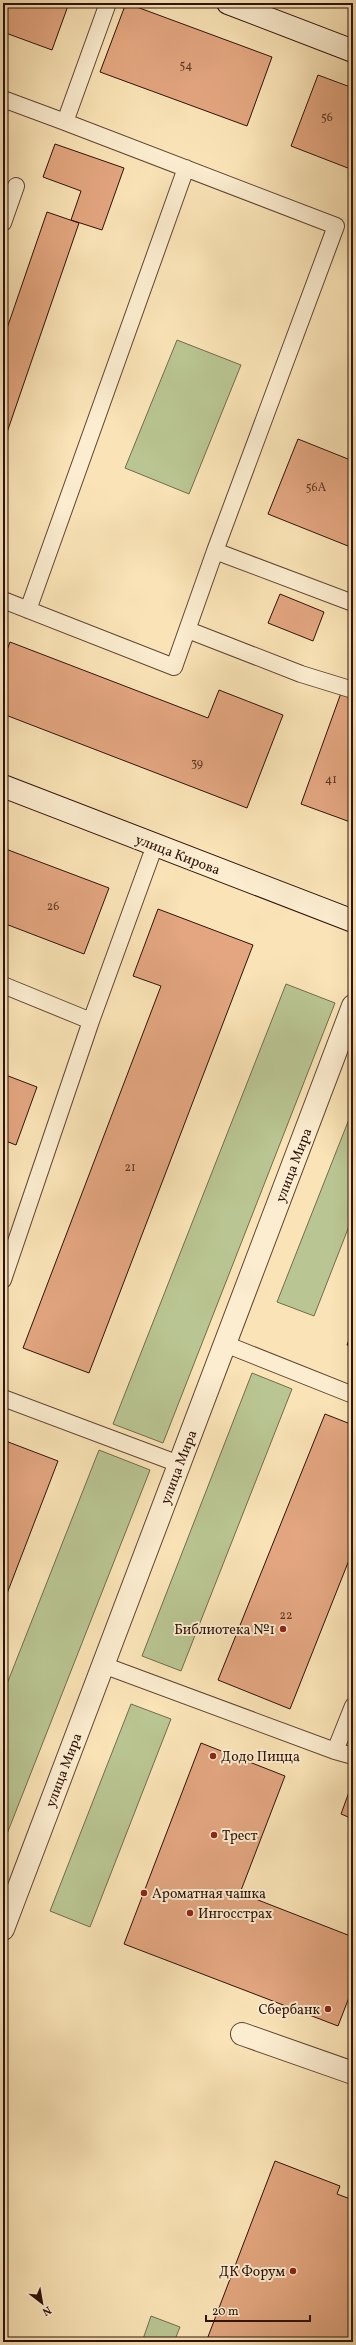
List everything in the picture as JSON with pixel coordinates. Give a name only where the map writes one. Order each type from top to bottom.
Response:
[{"type":"street","points":[[228,3],[353,51]]},
{"type":"street","name":"улица Кирова","points":[[3,786],[353,921]]},
{"type":"street","name":"улица Мира","points":[[3,1929],[353,1006]]},
{"type":"street","points":[[242,2034],[353,2073]]},
{"type":"lane","points":[[66,122],[108,3]]},
{"type":"lane","points":[[3,98],[336,226],[215,550],[174,667],[3,600]]},
{"type":"lane","points":[[28,610],[186,168]]},
{"type":"lane","points":[[3,223],[16,186]]},
{"type":"lane","points":[[215,550],[353,603]]},
{"type":"lane","points":[[188,630],[301,674],[353,690]]},
{"type":"lane","points":[[3,1280],[91,1021],[155,845]]},
{"type":"lane","points":[[3,985],[91,1021]]},
{"type":"lane","points":[[225,1344],[353,1394]]},
{"type":"lane","points":[[3,1398],[179,1464]]},
{"type":"lane","points":[[103,1664],[335,1751],[353,1756]]},
{"type":"lane","points":[[335,1751],[353,1706]]},
{"type":"green space","points":[[177,340],[241,365],[189,494],[125,468]]},
{"type":"green space","points":[[286,984],[335,1003],[163,1443],[113,1424]]},
{"type":"green space","points":[[353,1109],[353,1216],[314,1316],[277,1302]]},
{"type":"green space","points":[[252,1373],[292,1389],[181,1671],[142,1656]]},
{"type":"green space","points":[[99,1450],[150,1470],[3,1844],[3,1694]]},
{"type":"green space","points":[[131,1704],[171,1719],[90,1927],[50,1911]]},
{"type":"green space","points":[[151,2316],[180,2327],[174,2342],[142,2342]]},
{"type":"building","points":[[3,3],[69,3],[52,50],[3,32]]},
{"type":"building","points":[[126,3],[272,57],[247,126],[100,72]]},
{"type":"building","points":[[318,75],[353,88],[353,170],[291,146]]},
{"type":"building","points":[[55,144],[124,168],[102,230],[71,220],[81,191],[43,177]]},
{"type":"building","points":[[47,212],[79,223],[3,444],[3,340]]},
{"type":"building","points":[[298,439],[353,461],[353,548],[268,514]]},
{"type":"building","points":[[280,594],[324,612],[313,641],[268,623]]},
{"type":"building","points":[[10,642],[208,718],[219,690],[283,715],[247,808],[3,714],[3,661]]},
{"type":"building","points":[[341,693],[353,697],[353,823],[301,804]]},
{"type":"building","points":[[3,848],[109,888],[84,954],[3,923]]},
{"type":"building","points":[[158,909],[253,945],[89,1373],[23,1348],[161,986],[133,976]]},
{"type":"building","points":[[3,1074],[37,1087],[16,1145],[3,1140]]},
{"type":"building","points":[[353,1329],[353,1347],[347,1345]]},
{"type":"building","points":[[325,1414],[353,1425],[353,1550],[290,1709],[218,1680]]},
{"type":"building","points":[[3,1440],[58,1461],[3,1604]]},
{"type":"building","name":"Трест","points":[[201,1743],[285,1776],[240,1893],[353,1937],[353,1987],[338,2026],[124,1944]]},
{"type":"building","points":[[353,1781],[353,1819],[341,1814]]},
{"type":"building","name":"ДК Форум","points":[[275,2161],[340,2186],[337,2194],[353,2200],[353,2342],[206,2342]]},
{"type":"place","name":"Библиотека №1","points":[[283,1629]]},
{"type":"place","name":"Додо Пицца","points":[[213,1756]]},
{"type":"place","name":"Трест","points":[[214,1835]]},
{"type":"place","name":"Ароматная чашка","points":[[144,1893]]},
{"type":"place","name":"Ингосстрах","points":[[190,1913]]},
{"type":"place","name":"Сбербанк","points":[[328,2009]]},
{"type":"place","name":"ДК Форум","points":[[293,2271]]}]
